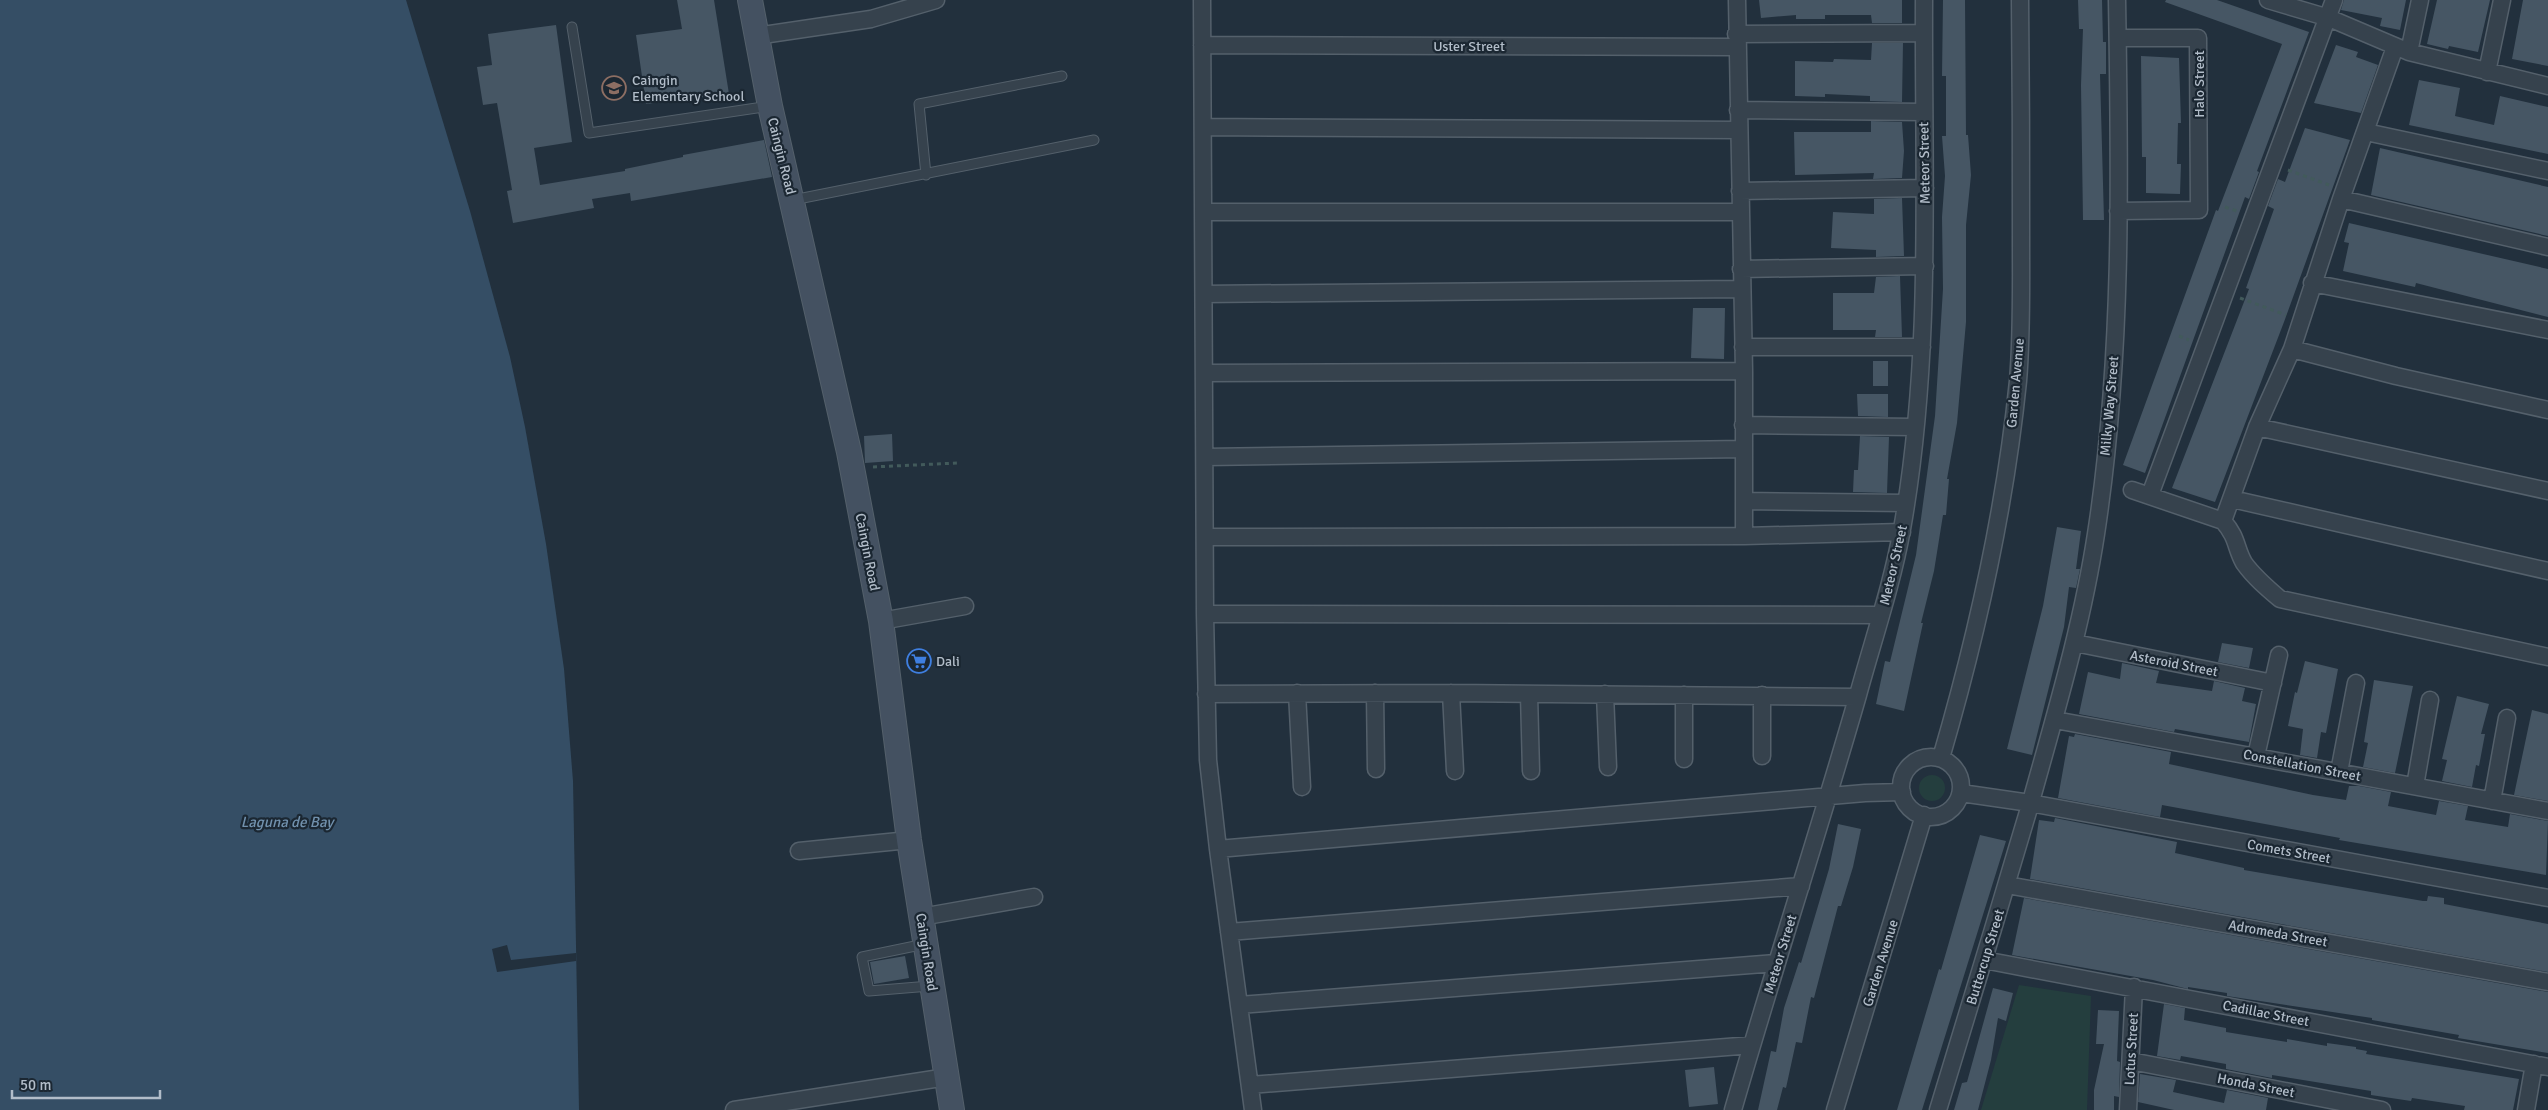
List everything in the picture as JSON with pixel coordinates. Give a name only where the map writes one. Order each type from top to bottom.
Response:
[{"type":"street","name":"Caingin Road","points":[[750,0],[770,106],[793,200],[852,468],[881,621],[909,840],[952,1110]]},
{"type":"street","points":[[756,36],[871,19],[936,0]]},
{"type":"street","points":[[1202,0],[1206,456],[1205,614],[1208,760],[1253,1110]]},
{"type":"street","points":[[1737,0],[1736,40],[1744,371],[1744,536]]},
{"type":"street","name":"Meteor Street","points":[[1733,1110],[1776,963],[1830,796],[1881,615],[1902,532],[1915,427],[1922,347],[1925,266],[1924,0]]},
{"type":"street","name":"Garden Avenue","points":[[1941,758],[1964,682],[1994,547],[2018,380],[2021,296],[2020,0]]},
{"type":"street","name":"Milky Way Street","points":[[2030,803],[2055,720],[2074,643],[2096,534],[2111,405],[2118,211],[2117,0]]},
{"type":"street","points":[[2268,0],[2329,18],[2402,50],[2548,86]]},
{"type":"street","points":[[2150,495],[2329,18],[2334,0]]},
{"type":"street","points":[[2223,521],[2257,427],[2292,349],[2342,195],[2366,132],[2402,50],[2420,0]]},
{"type":"street","points":[[2487,72],[2502,0]]},
{"type":"street","name":"Uster Street","points":[[1202,45],[1736,40],[1924,33]]},
{"type":"street","name":"Halo Street","points":[[2118,38],[2198,38],[2199,210],[2118,211]]},
{"type":"street","points":[[1738,110],[1924,112]]},
{"type":"street","points":[[1202,127],[1738,130]]},
{"type":"street","points":[[2366,132],[2548,171]]},
{"type":"street","points":[[1740,191],[1924,188]]},
{"type":"street","points":[[2342,195],[2548,247]]},
{"type":"street","points":[[1203,212],[1740,212]]},
{"type":"street","points":[[1741,269],[1925,266]]},
{"type":"street","points":[[2312,283],[2548,330]]},
{"type":"street","points":[[1204,294],[1742,290]]},
{"type":"street","points":[[1743,347],[1922,347]]},
{"type":"street","points":[[2292,349],[2396,376],[2548,410]]},
{"type":"street","points":[[1205,373],[1744,371]]},
{"type":"street","points":[[1743,425],[1915,427]]},
{"type":"street","points":[[2257,427],[2548,491]]},
{"type":"street","points":[[1206,456],[1743,449]]},
{"type":"street","points":[[2132,490],[2223,521],[2234,533],[2243,562],[2259,581],[2280,599],[2548,657]]},
{"type":"street","points":[[2232,499],[2548,571]]},
{"type":"street","points":[[1744,501],[1906,503]]},
{"type":"street","points":[[1206,537],[1744,536],[1902,532]]},
{"type":"street","points":[[881,621],[965,606]]},
{"type":"street","points":[[1205,614],[1881,615]]},
{"type":"street","name":"Asteroid Street","points":[[2074,643],[2272,683]]},
{"type":"street","points":[[2256,756],[2278,655]]},
{"type":"street","points":[[2338,772],[2356,682]]},
{"type":"street","points":[[1297,693],[1302,787]]},
{"type":"street","points":[[1375,693],[1376,769]]},
{"type":"street","points":[[1206,694],[1452,693],[1857,696]]},
{"type":"street","points":[[1452,693],[1455,771]]},
{"type":"street","points":[[1529,694],[1531,771]]},
{"type":"street","points":[[1605,694],[1608,766]]},
{"type":"street","points":[[1684,695],[1684,759]]},
{"type":"street","points":[[1762,695],[1762,756]]},
{"type":"street","points":[[2415,786],[2430,700]]},
{"type":"street","points":[[2492,801],[2507,718]]},
{"type":"street","name":"Constellation Street","points":[[2055,720],[2548,811]]},
{"type":"street","points":[[1929,757],[1941,758],[1953,766],[1960,778],[1961,793],[1958,802],[1943,814],[1924,815],[1910,807],[1902,792],[1902,779],[1912,764],[1929,757]]},
{"type":"street","points":[[1218,849],[1830,796],[1902,792]]},
{"type":"street","name":"Comets Street","points":[[1961,793],[2030,803],[2548,898]]},
{"type":"street","name":"Buttercup Street","points":[[1938,1110],[2007,885],[2030,803]]},
{"type":"street","name":"Garden Avenue","points":[[1835,1110],[1924,815]]},
{"type":"street","points":[[799,851],[909,840]]},
{"type":"street","name":"Adromeda Street","points":[[2007,885],[2548,982]]},
{"type":"street","points":[[1229,932],[1801,886]]},
{"type":"street","points":[[921,917],[1034,897]]},
{"type":"street","name":"Cadillac Street","points":[[1984,960],[2541,1066]]},
{"type":"street","points":[[1239,1005],[1776,963]]},
{"type":"street","name":"Lotus Street","points":[[2128,1110],[2134,988]]},
{"type":"street","points":[[1250,1085],[1752,1045]]},
{"type":"street","name":"Honda Street","points":[[2131,1061],[2382,1110]]},
{"type":"street","points":[[2526,1110],[2541,1066]]},
{"type":"street","points":[[734,1110],[947,1077]]},
{"type":"lane","points":[[572,27],[589,133],[770,106]]},
{"type":"lane","points":[[926,176],[919,104],[1062,76]]},
{"type":"lane","points":[[793,200],[926,176],[1094,140]]},
{"type":"lane","points":[[926,944],[862,957],[869,992],[932,985]]},
{"type":"path","points":[[2274,164],[2342,195]]},
{"type":"path","points":[[2226,293],[2300,320]]},
{"type":"path","points":[[852,468],[957,463]]},
{"type":"green space","points":[[1932,775],[1941,779],[1945,788],[1941,797],[1932,801],[1923,797],[1919,788],[1923,779]]},
{"type":"green space","points":[[2019,985],[2091,996],[2087,1110],[1981,1110]]},
{"type":"water","name":"Laguna de Bay","points":[[0,0],[406,0],[470,211],[510,357],[546,544],[564,669],[573,781],[579,1110],[0,1110]]},
{"type":"pier","points":[[507,945],[511,960],[576,953],[576,961],[497,972],[492,949]]},
{"type":"building","points":[[677,0],[714,0],[729,94],[646,104],[636,35],[682,29]]},
{"type":"building","points":[[1759,0],[1902,0],[1902,23],[1872,23],[1871,15],[1825,15],[1825,19],[1796,19],[1796,15],[1761,18]]},
{"type":"building","points":[[1943,0],[1965,0],[1966,135],[1968,135],[1971,175],[1966,225],[1966,322],[1957,423],[1947,479],[1949,479],[1946,515],[1943,515],[1934,571],[1921,623],[1923,623],[1904,711],[1876,704],[1885,661],[1890,662],[1916,555],[1935,416],[1943,289],[1942,217],[1945,176],[1942,136],[1946,136],[1946,76],[1942,76]]},
{"type":"building","points":[[2078,0],[2102,0],[2103,42],[2106,42],[2106,74],[2100,74],[2104,220],[2083,220],[2081,85],[2083,29],[2079,29]]},
{"type":"building","points":[[2166,0],[2217,0],[2309,32],[2257,171],[2259,172],[2249,199],[2245,197],[2145,473],[2123,465],[2216,210],[2218,211],[2282,44],[2165,2]]},
{"type":"building","points":[[2344,0],[2406,0],[2400,30],[2380,26],[2382,18],[2341,10]]},
{"type":"building","points":[[2437,0],[2490,0],[2478,52],[2449,46],[2448,49],[2427,44]]},
{"type":"building","points":[[2523,0],[2548,0],[2548,66],[2512,59]]},
{"type":"building","points":[[556,25],[572,142],[534,148],[540,185],[625,171],[625,169],[683,157],[683,155],[764,140],[772,177],[631,201],[630,193],[592,199],[594,208],[513,223],[507,191],[512,190],[497,103],[483,105],[477,67],[492,65],[488,34]]},
{"type":"building","points":[[1872,43],[1903,43],[1902,102],[1870,101],[1870,96],[1825,94],[1825,97],[1795,96],[1795,61],[1871,60]]},
{"type":"building","points":[[2336,45],[2358,52],[2356,57],[2378,65],[2361,113],[2314,103]]},
{"type":"building","points":[[2141,56],[2179,58],[2181,123],[2178,123],[2177,164],[2181,164],[2180,194],[2146,193],[2146,157],[2142,157]]},
{"type":"building","points":[[2419,80],[2460,88],[2455,116],[2494,125],[2500,96],[2548,107],[2548,154],[2409,125]]},
{"type":"building","points":[[1871,121],[1902,122],[1904,151],[1902,178],[1873,179],[1874,173],[1795,175],[1794,132],[1871,132]]},
{"type":"building","points":[[2305,128],[2350,140],[2284,322],[2215,502],[2172,488],[2249,289],[2246,288],[2274,209],[2268,206],[2278,179],[2285,182]]},
{"type":"building","points":[[2380,148],[2548,187],[2548,236],[2371,195]]},
{"type":"building","points":[[1902,198],[1904,256],[1876,257],[1876,250],[1831,248],[1833,212],[1874,214],[1874,199]]},
{"type":"building","points":[[2349,223],[2548,269],[2548,317],[2416,283],[2415,287],[2343,271],[2349,243],[2344,242]]},
{"type":"building","points":[[1900,276],[1902,337],[1875,337],[1876,330],[1833,330],[1833,293],[1874,293],[1876,277]]},
{"type":"building","points":[[1693,308],[1725,308],[1724,359],[1691,358]]},
{"type":"building","points":[[1873,361],[1888,361],[1888,386],[1873,386]]},
{"type":"building","points":[[1857,394],[1888,394],[1888,417],[1858,416]]},
{"type":"building","points":[[892,434],[893,461],[865,463],[864,436]]},
{"type":"building","points":[[1860,436],[1889,437],[1887,493],[1853,492],[1854,470],[1858,470]]},
{"type":"building","points":[[2057,527],[2081,531],[2076,569],[2080,569],[2076,588],[2069,587],[2064,627],[2032,755],[2007,749],[2043,606]]},
{"type":"building","points":[[2222,643],[2253,648],[2249,668],[2218,662]]},
{"type":"building","points":[[2305,661],[2338,669],[2326,733],[2321,732],[2317,758],[2300,755],[2303,729],[2288,726],[2295,692],[2297,693]]},
{"type":"building","points":[[2122,663],[2159,671],[2156,683],[2212,691],[2214,681],[2245,688],[2242,701],[2256,704],[2249,742],[2175,729],[2174,732],[2079,714],[2088,672],[2120,679]]},
{"type":"building","points":[[2374,680],[2413,686],[2395,773],[2363,767],[2368,743],[2364,742]]},
{"type":"building","points":[[2457,696],[2489,704],[2481,734],[2485,734],[2479,766],[2476,765],[2472,787],[2442,781],[2447,760],[2442,759]]},
{"type":"building","points":[[2532,710],[2548,714],[2548,801],[2514,795]]},
{"type":"building","points":[[2075,734],[2171,752],[2169,764],[2313,795],[2346,800],[2349,786],[2359,786],[2391,792],[2388,806],[2436,815],[2439,801],[2468,806],[2465,820],[2508,827],[2510,814],[2548,821],[2546,875],[2339,840],[2340,838],[2162,805],[2160,817],[2058,798],[2069,736],[2074,737]]},
{"type":"building","points":[[2055,818],[2177,842],[2175,853],[2244,868],[2244,870],[2423,901],[2427,901],[2428,896],[2444,898],[2444,904],[2548,924],[2548,972],[2030,879],[2039,820],[2054,822]]},
{"type":"building","points":[[1838,824],[1861,829],[1853,867],[1841,906],[1838,906],[1814,998],[1811,997],[1802,1043],[1796,1042],[1786,1088],[1783,1087],[1777,1110],[1758,1110],[1771,1051],[1776,1052],[1784,1008],[1799,962],[1801,963],[1829,869]]},
{"type":"building","points":[[1980,835],[2006,841],[1922,1110],[1897,1110],[1939,969],[1941,970]]},
{"type":"building","points":[[2024,898],[2548,992],[2548,1053],[2458,1038],[2459,1035],[2372,1020],[2372,1018],[2227,996],[2227,993],[2188,987],[2188,989],[2153,980],[2012,955]]},
{"type":"building","points":[[905,956],[909,978],[874,984],[870,962]]},
{"type":"building","points":[[1993,988],[2013,993],[2006,1021],[1998,1018],[1991,1060],[1978,1110],[1954,1110],[1962,1083],[1967,1082]]},
{"type":"building","points":[[2164,1004],[2185,1008],[2184,1020],[2226,1028],[2226,1032],[2287,1042],[2287,1039],[2327,1046],[2327,1043],[2356,1047],[2356,1049],[2367,1051],[2366,1054],[2519,1079],[2513,1110],[2464,1110],[2465,1106],[2412,1098],[2411,1101],[2371,1095],[2371,1091],[2272,1075],[2272,1078],[2226,1069],[2226,1064],[2181,1056],[2180,1060],[2157,1056]]},
{"type":"building","points":[[2098,1010],[2119,1011],[2117,1061],[2120,1062],[2119,1097],[2114,1096],[2114,1110],[2094,1110],[2094,1090],[2104,1044],[2096,1044]]},
{"type":"building","points":[[1714,1067],[1718,1104],[1689,1107],[1685,1070]]},
{"type":"building","points":[[2140,1074],[2176,1080],[2173,1092],[2224,1103],[2227,1090],[2268,1098],[2266,1110],[2174,1110],[2138,1102]]},
{"type":"place","name":"Caingin Elementary School","points":[[614,88]]},
{"type":"place","name":"Dali","points":[[919,661]]}]
